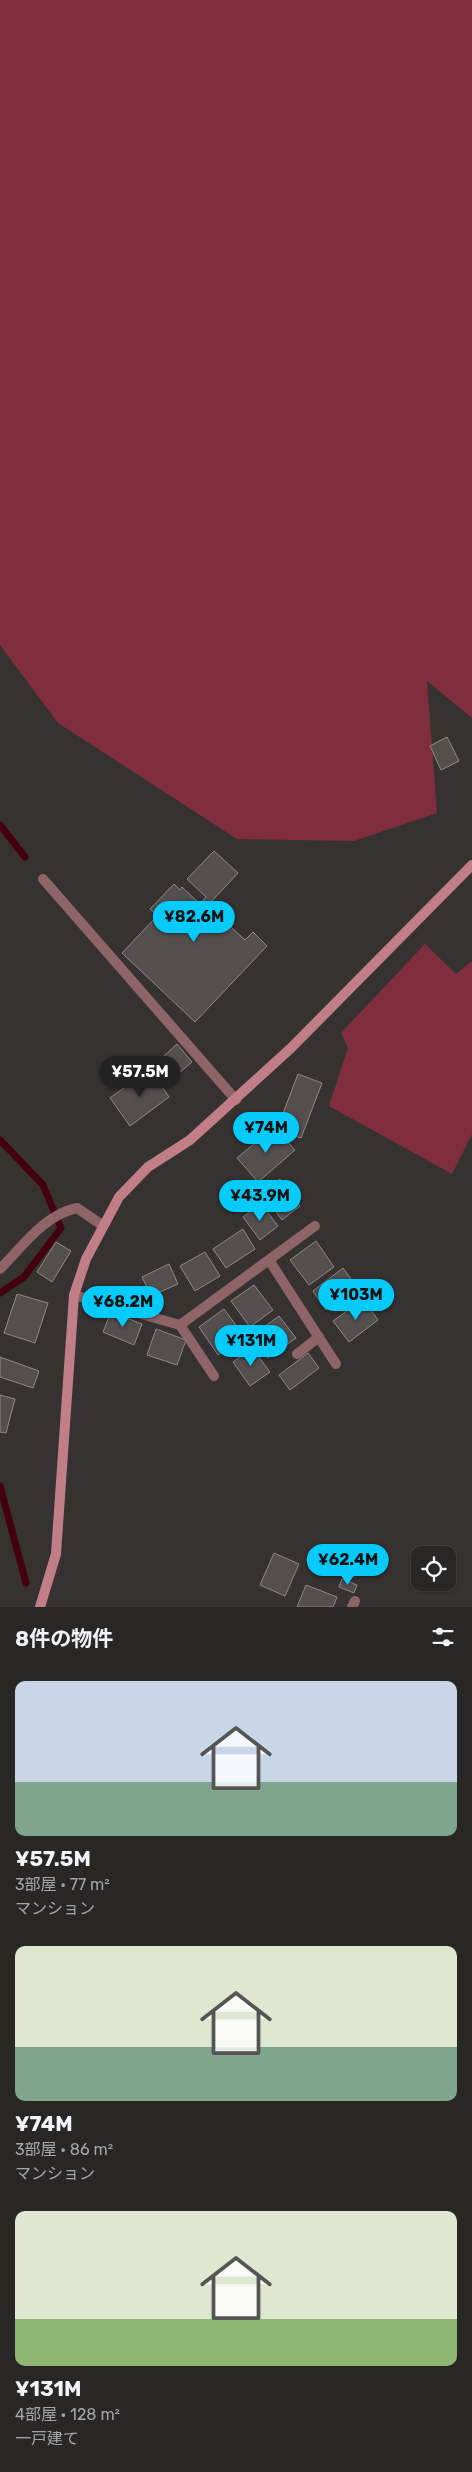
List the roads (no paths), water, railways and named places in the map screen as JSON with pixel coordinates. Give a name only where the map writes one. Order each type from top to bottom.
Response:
[{"type":"street","points":[[40,1607],[56,1554],[74,1295],[86,1259],[102,1225],[119,1197],[148,1167],[190,1140],[292,1048],[472,866]]},
{"type":"street","points":[[43,879],[236,1100]]},
{"type":"street","points":[[0,1270],[48,1220],[63,1211],[76,1208],[102,1225]]},
{"type":"street","points":[[180,1325],[315,1226]]},
{"type":"street","points":[[269,1260],[336,1364]]},
{"type":"street","points":[[74,1295],[180,1325],[214,1376]]},
{"type":"street","points":[[297,1354],[319,1337]]},
{"type":"waterway","points":[[0,825],[25,857]]},
{"type":"waterway","points":[[0,1140],[43,1185],[61,1228],[24,1277],[0,1293]]},
{"type":"waterway","points":[[0,1486],[26,1583]]}]
